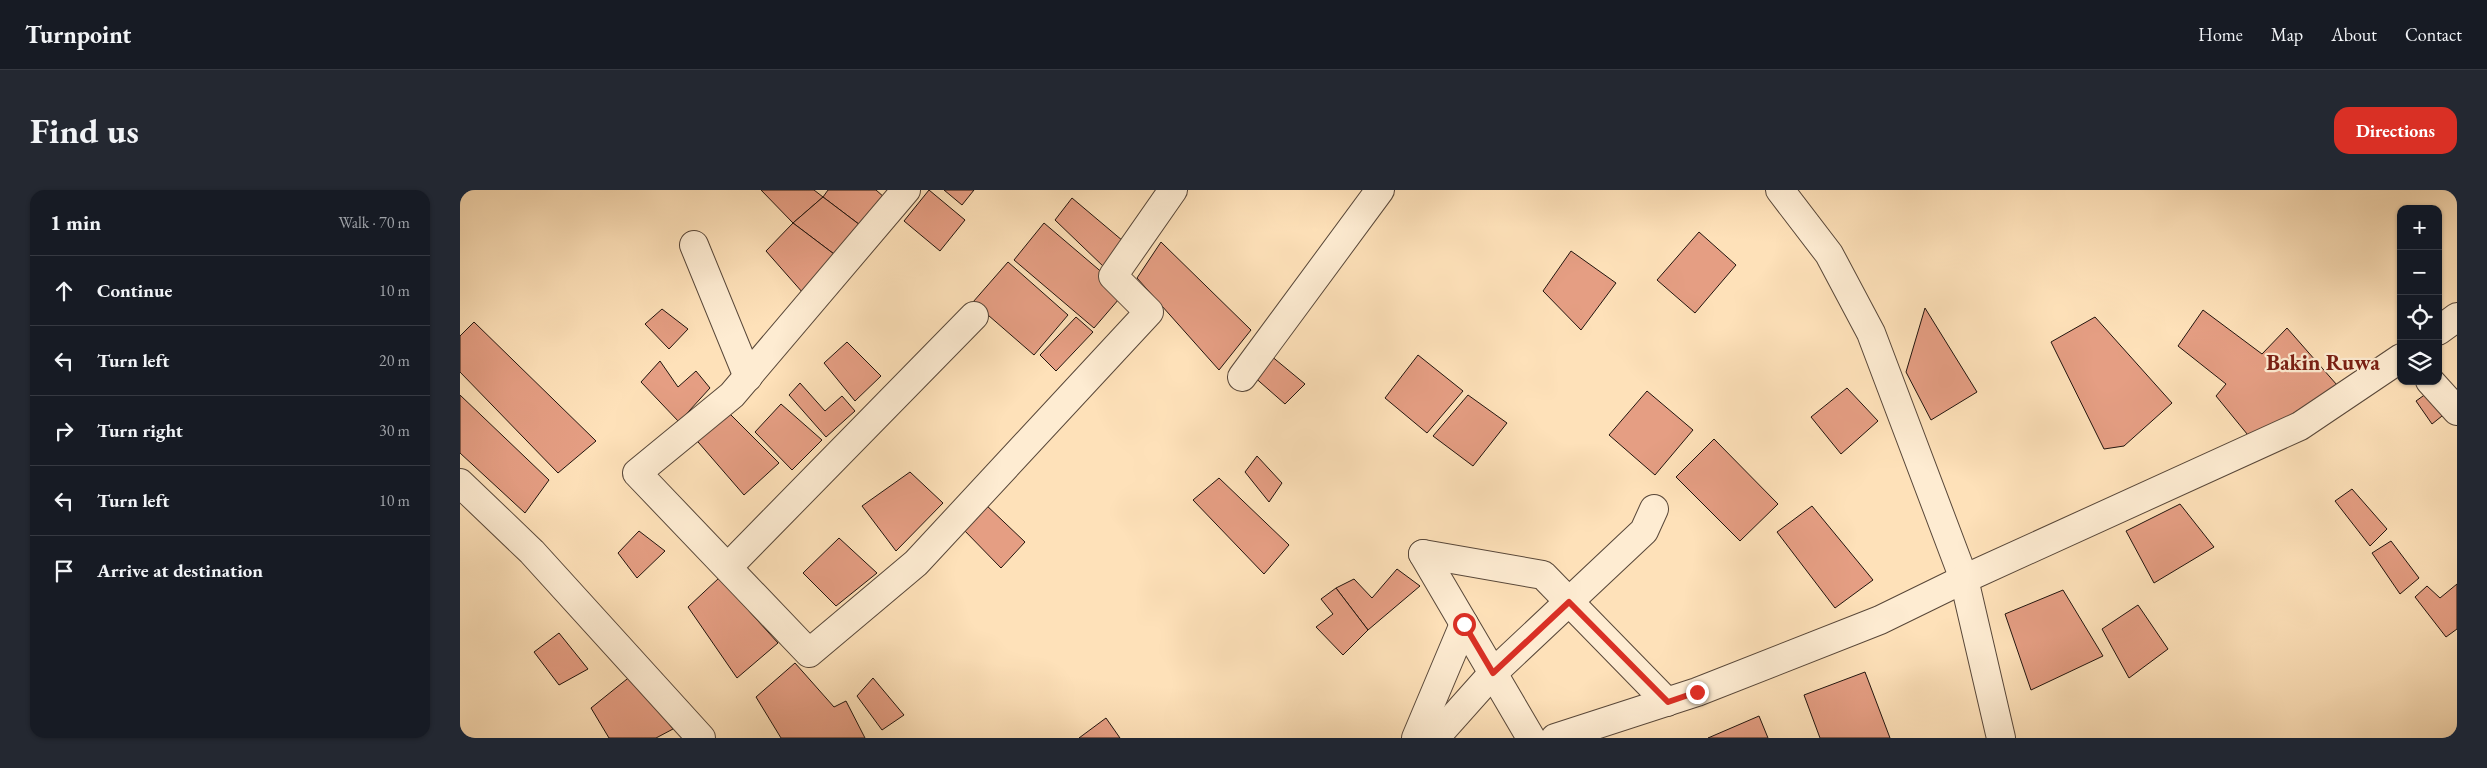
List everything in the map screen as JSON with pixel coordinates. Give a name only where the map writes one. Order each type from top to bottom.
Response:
[{"type":"street","points":[[906,190],[732,395],[637,473],[809,652],[916,563],[1149,312],[1114,276],[1173,190]]},
{"type":"street","points":[[1242,377],[1380,190]]},
{"type":"street","points":[[1780,190],[1829,254],[1871,334],[1964,579],[2001,738]]},
{"type":"street","points":[[694,245],[748,377]]},
{"type":"street","points":[[728,567],[974,316]]},
{"type":"street","points":[[2442,328],[2457,317]]},
{"type":"street","points":[[1555,738],[1668,702],[1880,620],[1964,579],[2154,495],[2300,426],[2397,361]]},
{"type":"street","points":[[2433,385],[2457,412]]},
{"type":"street","points":[[460,482],[532,552],[701,738]]},
{"type":"street","points":[[1435,738],[1493,673],[1644,531],[1654,509]]},
{"type":"street","points":[[1531,738],[1423,554],[1543,575],[1668,702]]},
{"type":"street","points":[[1416,738],[1464,624]]},
{"type":"building","points":[[761,190],[814,190],[823,197],[793,223]]},
{"type":"building","points":[[828,190],[876,190],[885,198],[860,225],[823,197]]},
{"type":"building","points":[[929,190],[965,220],[940,251],[904,221]]},
{"type":"building","points":[[944,190],[974,190],[962,205]]},
{"type":"building","points":[[823,197],[860,225],[834,254],[793,223]]},
{"type":"building","points":[[1072,198],[1123,241],[1105,268],[1055,220]]},
{"type":"building","points":[[793,223],[834,254],[803,293],[766,251]]},
{"type":"building","points":[[1044,223],[1125,292],[1094,328],[1014,260]]},
{"type":"building","points":[[1699,232],[1736,265],[1695,313],[1657,280]]},
{"type":"building","points":[[1161,242],[1251,330],[1219,370],[1137,278]]},
{"type":"building","points":[[1571,251],[1616,283],[1581,330],[1543,291]]},
{"type":"building","points":[[1008,262],[1068,315],[1034,355],[973,302]]},
{"type":"building","points":[[1925,308],[1977,392],[1931,420],[1906,372]]},
{"type":"building","points":[[662,309],[688,329],[669,349],[645,324]]},
{"type":"building","points":[[2203,310],[2262,354],[2287,328],[2337,385],[2252,440],[2216,396],[2226,384],[2178,346]]},
{"type":"building","points":[[1076,317],[1093,332],[1056,371],[1040,355]]},
{"type":"building","points":[[2095,317],[2172,403],[2124,446],[2104,449],[2051,342]]},
{"type":"building","points":[[474,322],[596,441],[558,473],[460,372],[460,336]]},
{"type":"building","points":[[847,342],[881,376],[855,401],[824,363]]},
{"type":"building","points":[[1270,355],[1305,384],[1285,404],[1252,375]]},
{"type":"building","points":[[1418,355],[1463,391],[1427,433],[1385,398]]},
{"type":"building","points":[[660,361],[678,387],[696,371],[710,388],[679,422],[641,382]]},
{"type":"building","points":[[800,383],[825,411],[842,396],[855,411],[826,437],[789,395]]},
{"type":"building","points":[[1847,388],[1878,421],[1841,454],[1811,417]]},
{"type":"building","points":[[1647,391],[1693,430],[1655,475],[1609,435]]},
{"type":"building","points":[[2430,391],[2452,408],[2432,424],[2416,401]]},
{"type":"building","points":[[460,395],[549,480],[525,513],[460,453]]},
{"type":"building","points":[[1468,395],[1507,423],[1473,466],[1433,436]]},
{"type":"building","points":[[781,404],[822,440],[792,470],[755,432]]},
{"type":"building","points":[[725,409],[779,463],[744,495],[692,435]]},
{"type":"building","points":[[1714,439],[1778,504],[1740,541],[1676,477]]},
{"type":"building","points":[[1257,456],[1282,483],[1269,502],[1245,472]]},
{"type":"building","points":[[910,472],[943,503],[896,551],[862,506]]},
{"type":"building","points":[[1219,478],[1289,545],[1264,574],[1193,500]]},
{"type":"building","points":[[2352,489],[2387,529],[2370,546],[2335,501]]},
{"type":"building","points":[[984,503],[1025,542],[1001,568],[962,528]]},
{"type":"building","points":[[2180,504],[2214,547],[2154,583],[2126,531]]},
{"type":"building","points":[[1812,506],[1873,580],[1835,608],[1777,532]]},
{"type":"building","points":[[639,531],[665,551],[637,578],[618,553]]},
{"type":"building","points":[[839,538],[877,573],[836,606],[803,573]]},
{"type":"building","points":[[2391,541],[2419,578],[2400,594],[2372,553]]},
{"type":"building","points":[[1397,569],[1420,586],[1368,630],[1336,588],[1354,579],[1372,598]]},
{"type":"building","points":[[719,578],[778,643],[737,678],[688,607]]},
{"type":"building","points":[[2457,584],[2457,629],[2446,637],[2415,597],[2427,586],[2440,598]]},
{"type":"building","points":[[1336,588],[1368,630],[1343,655],[1316,627],[1333,614],[1321,599]]},
{"type":"building","points":[[2063,590],[2103,656],[2031,690],[2005,614]]},
{"type":"building","points":[[2138,605],[2168,649],[2129,678],[2102,629]]},
{"type":"building","points":[[559,633],[588,669],[559,685],[534,652]]},
{"type":"building","points":[[795,663],[834,707],[846,701],[865,738],[781,738],[756,697]]},
{"type":"building","points":[[1865,672],[1890,738],[1820,738],[1804,695]]},
{"type":"building","points":[[632,675],[673,729],[656,738],[609,738],[591,708]]},
{"type":"building","points":[[873,678],[904,715],[882,730],[857,696]]},
{"type":"building","points":[[1759,716],[1768,738],[1708,738]]},
{"type":"building","points":[[1106,718],[1120,738],[1079,738]]},
{"type":"district","name":"Bakin Ruwa","points":[[2323,362]]},
{"type":"route","points":[[1464,624],[1493,673],[1569,602],[1668,702],[1697,692]]}]
